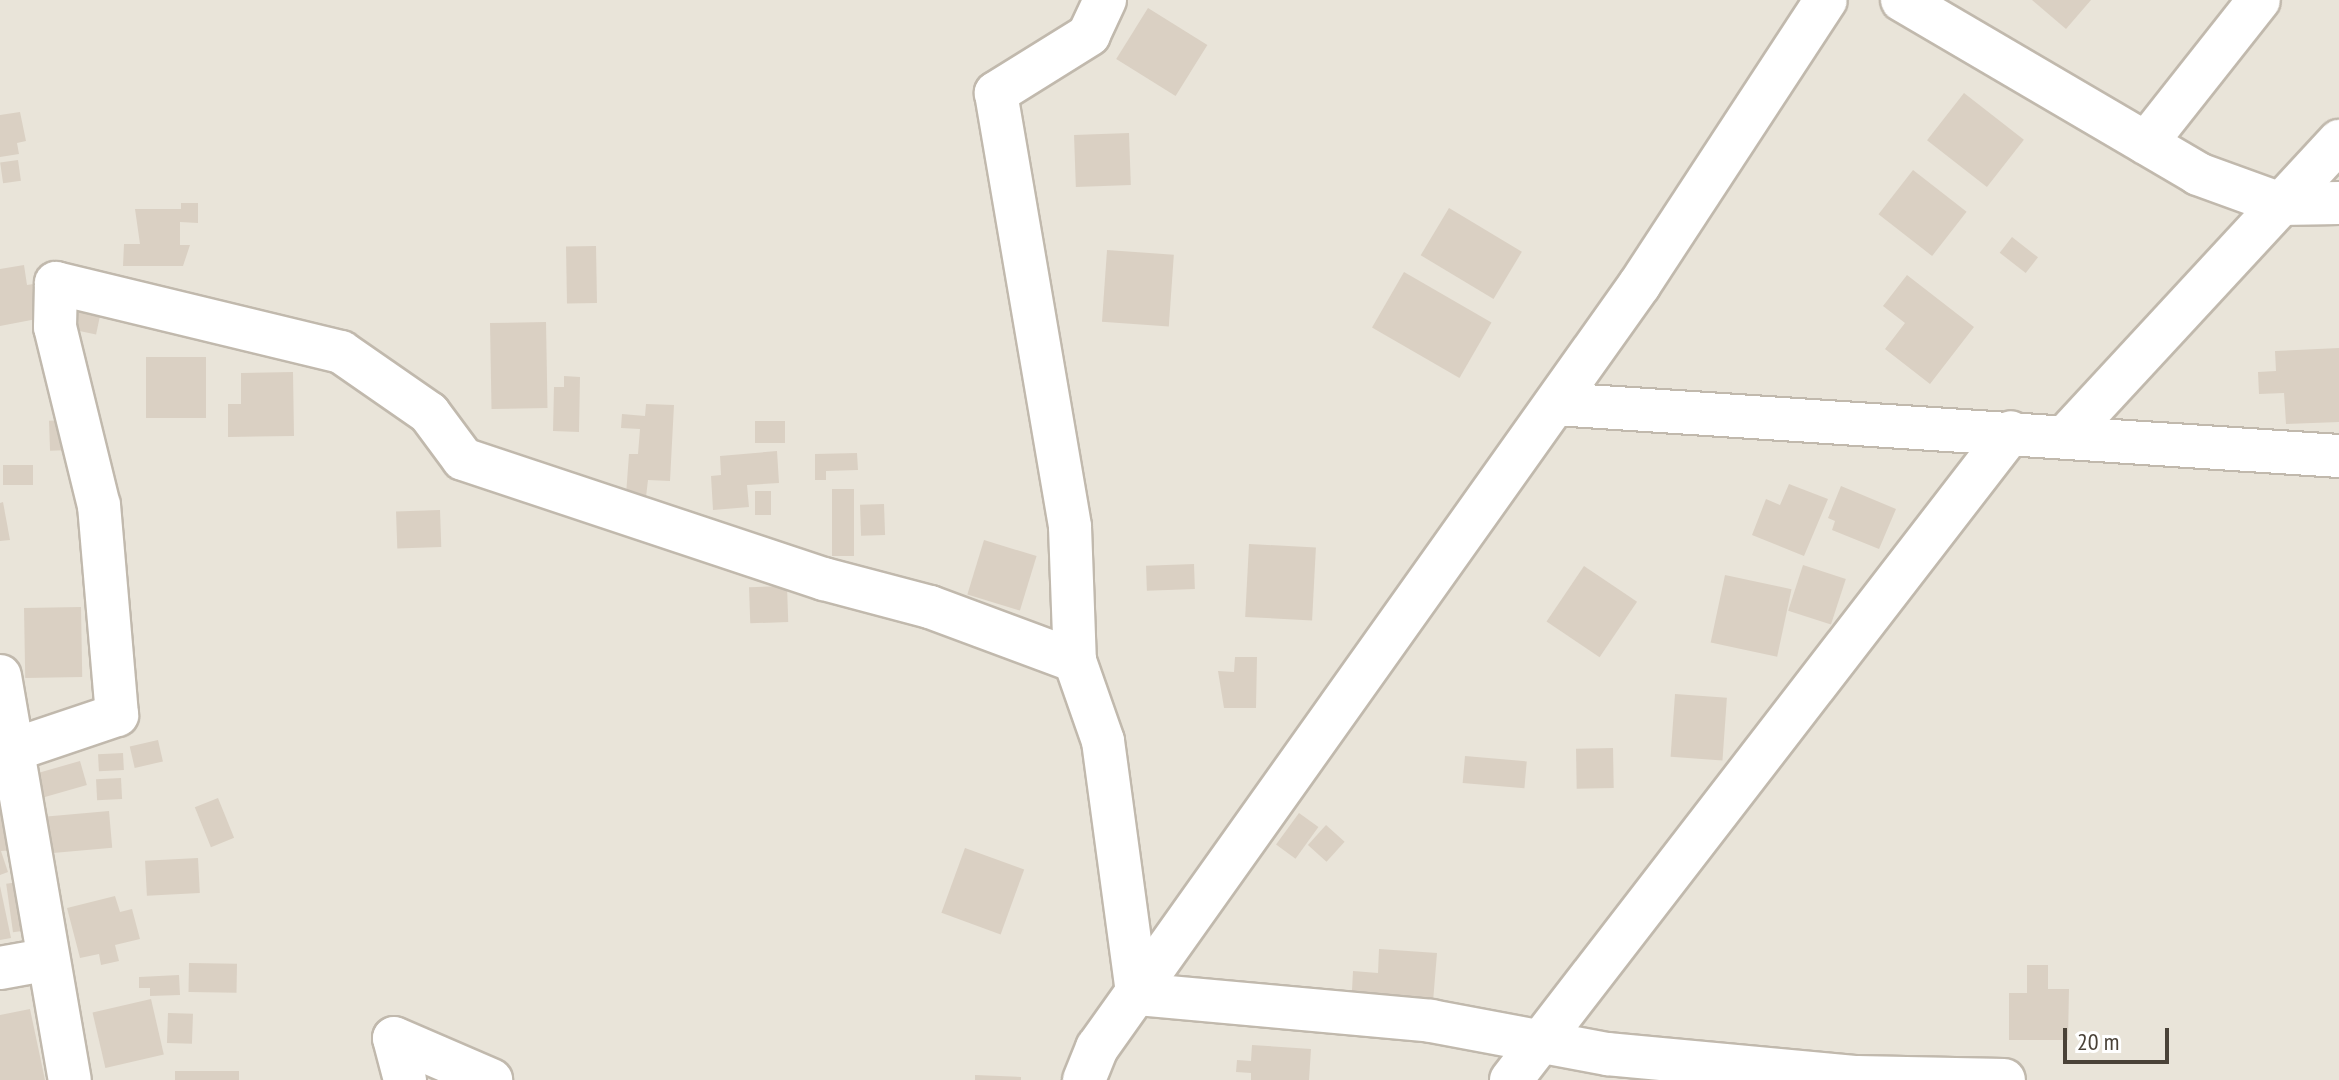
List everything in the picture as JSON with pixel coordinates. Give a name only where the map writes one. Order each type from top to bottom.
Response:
[{"type":"street","points":[[1105,0],[1089,35],[996,93],[1070,527],[1075,661],[1103,741],[1137,994]]},
{"type":"street","points":[[1084,1080],[1137,994],[1556,404],[1826,0]]},
{"type":"street","points":[[1902,0],[2198,174],[2281,204],[2339,203]]},
{"type":"street","points":[[2146,143],[2259,0]]},
{"type":"street","points":[[2067,435],[2339,141]]},
{"type":"street","points":[[13,750],[117,715],[99,506],[55,327],[56,283],[341,352],[429,413],[463,459],[824,579],[930,607],[1075,661]]},
{"type":"street","points":[[1556,404],[2067,435],[2339,456]]},
{"type":"street","points":[[1511,1080],[2011,432]]},
{"type":"street","points":[[0,676],[45,960],[70,1080]]},
{"type":"street","points":[[0,968],[45,960]]},
{"type":"street","points":[[1137,994],[1431,1021],[1542,1041],[1857,1077],[2004,1080]]},
{"type":"street","points":[[405,1080],[394,1038],[491,1080]]},
{"type":"shaded area","points":[[0,0],[2339,0],[2339,1080],[0,1080]]},
{"type":"building","points":[[2032,0],[2091,0],[2066,29]]},
{"type":"building","points":[[1148,8],[1207,45],[1176,96],[1116,59]]},
{"type":"building","points":[[1964,93],[2024,140],[1987,187],[1927,140]]},
{"type":"building","points":[[20,112],[26,141],[17,143],[19,154],[0,157],[0,115]]},
{"type":"building","points":[[1129,133],[1131,185],[1076,187],[1074,135]]},
{"type":"building","points":[[18,160],[21,181],[3,183],[0,163]]},
{"type":"building","points":[[1913,170],[1967,212],[1932,256],[1879,214]]},
{"type":"building","points":[[181,203],[198,203],[198,223],[180,222],[180,245],[190,245],[183,266],[123,266],[124,244],[140,244],[135,209],[181,209]]},
{"type":"building","points":[[1449,208],[1522,252],[1494,299],[1421,255]]},
{"type":"building","points":[[2012,237],[2038,257],[2026,273],[2000,253]]},
{"type":"building","points":[[596,246],[597,303],[567,304],[566,247]]},
{"type":"building","points":[[1107,250],[1174,255],[1169,326],[1102,322]]},
{"type":"building","points":[[24,265],[27,285],[40,283],[47,317],[0,326],[0,269]]},
{"type":"building","points":[[1404,272],[1491,322],[1459,378],[1372,327]]},
{"type":"building","points":[[1907,275],[1974,327],[1930,384],[1885,349],[1905,323],[1883,306]]},
{"type":"building","points":[[68,303],[101,310],[96,335],[63,327]]},
{"type":"building","points":[[546,322],[548,408],[492,409],[490,323]]},
{"type":"building","points":[[2339,348],[2339,422],[2286,424],[2284,393],[2259,394],[2258,372],[2276,371],[2275,351]]},
{"type":"building","points":[[146,357],[206,357],[206,418],[146,418]]},
{"type":"building","points":[[293,372],[294,436],[228,437],[228,404],[241,404],[241,373]]},
{"type":"building","points":[[564,376],[580,377],[579,432],[553,431],[554,387],[564,387]]},
{"type":"building","points":[[646,404],[674,405],[670,481],[648,480],[646,497],[626,495],[629,454],[638,454],[640,429],[621,428],[622,414],[645,416]]},
{"type":"building","points":[[69,420],[70,450],[50,451],[49,421]]},
{"type":"building","points":[[755,421],[785,421],[785,443],[755,443]]},
{"type":"building","points":[[777,451],[779,483],[747,485],[749,507],[713,510],[711,476],[721,475],[720,456]]},
{"type":"building","points":[[857,453],[858,470],[826,471],[826,480],[815,480],[815,454]]},
{"type":"building","points":[[3,465],[33,465],[33,485],[3,485]]},
{"type":"building","points":[[1789,484],[1828,499],[1804,556],[1752,535],[1766,499],[1780,505]]},
{"type":"building","points":[[1841,486],[1896,509],[1879,549],[1832,530],[1835,521],[1828,518]]},
{"type":"building","points":[[832,489],[854,489],[854,556],[832,556]]},
{"type":"building","points":[[755,491],[771,491],[771,515],[755,515]]},
{"type":"building","points":[[3,502],[10,540],[0,541],[0,503]]},
{"type":"building","points":[[884,504],[885,535],[861,536],[860,505]]},
{"type":"building","points":[[440,510],[441,547],[397,549],[396,512]]},
{"type":"building","points":[[984,540],[1037,556],[1020,611],[967,595]]},
{"type":"building","points":[[1249,544],[1316,548],[1312,620],[1245,617]]},
{"type":"building","points":[[1194,564],[1195,589],[1147,591],[1146,566]]},
{"type":"building","points":[[1803,565],[1846,579],[1831,625],[1788,611]]},
{"type":"building","points":[[1584,566],[1637,602],[1600,657],[1547,622]]},
{"type":"building","points":[[1725,575],[1792,589],[1777,657],[1711,642]]},
{"type":"building","points":[[787,586],[788,622],[750,623],[749,587]]},
{"type":"building","points":[[81,607],[82,677],[25,678],[24,608]]},
{"type":"building","points":[[1235,657],[1257,657],[1256,708],[1224,708],[1218,671],[1234,672]]},
{"type":"building","points":[[1675,694],[1727,698],[1722,760],[1671,757]]},
{"type":"building","points":[[158,740],[163,761],[135,768],[130,747]]},
{"type":"building","points":[[1613,748],[1614,788],[1577,789],[1576,749]]},
{"type":"building","points":[[123,753],[124,770],[99,771],[98,754]]},
{"type":"building","points":[[1465,756],[1527,761],[1524,788],[1463,783]]},
{"type":"building","points":[[80,761],[87,785],[38,799],[31,775]]},
{"type":"building","points":[[121,778],[122,799],[97,800],[96,779]]},
{"type":"building","points":[[218,798],[234,838],[211,847],[195,807]]},
{"type":"building","points":[[13,803],[15,850],[1,851],[8,872],[0,875],[0,804]]},
{"type":"building","points":[[109,811],[112,848],[44,854],[41,817]]},
{"type":"building","points":[[1299,813],[1318,827],[1295,859],[1276,845]]},
{"type":"building","points":[[1326,825],[1345,842],[1327,862],[1308,845]]},
{"type":"building","points":[[965,848],[1024,870],[1001,934],[941,913]]},
{"type":"building","points":[[198,858],[200,893],[147,896],[145,861]]},
{"type":"building","points":[[26,881],[33,930],[13,932],[6,884]]},
{"type":"building","points":[[0,886],[11,938],[0,940]]},
{"type":"building","points":[[115,896],[120,912],[132,909],[140,939],[115,945],[119,961],[101,965],[99,954],[80,958],[67,908]]},
{"type":"building","points":[[1379,949],[1437,953],[1432,1014],[1351,1009],[1353,971],[1378,973]]},
{"type":"building","points":[[189,963],[237,964],[236,993],[188,992]]},
{"type":"building","points":[[2027,965],[2048,965],[2048,989],[2069,989],[2068,1040],[2009,1040],[2009,993],[2027,993]]},
{"type":"building","points":[[179,975],[180,995],[150,996],[150,988],[139,988],[139,977]]},
{"type":"building","points":[[151,999],[164,1055],[105,1068],[93,1012]]},
{"type":"building","points":[[30,1009],[45,1080],[0,1080],[0,1015]]},
{"type":"building","points":[[168,1013],[193,1014],[192,1044],[167,1043]]},
{"type":"building","points":[[1252,1045],[1311,1049],[1309,1080],[1251,1080],[1251,1073],[1236,1072],[1237,1060],[1251,1061]]},
{"type":"building","points":[[175,1071],[239,1071],[239,1080],[175,1080]]},
{"type":"building","points":[[975,1075],[1021,1077],[1021,1080],[975,1080]]}]
